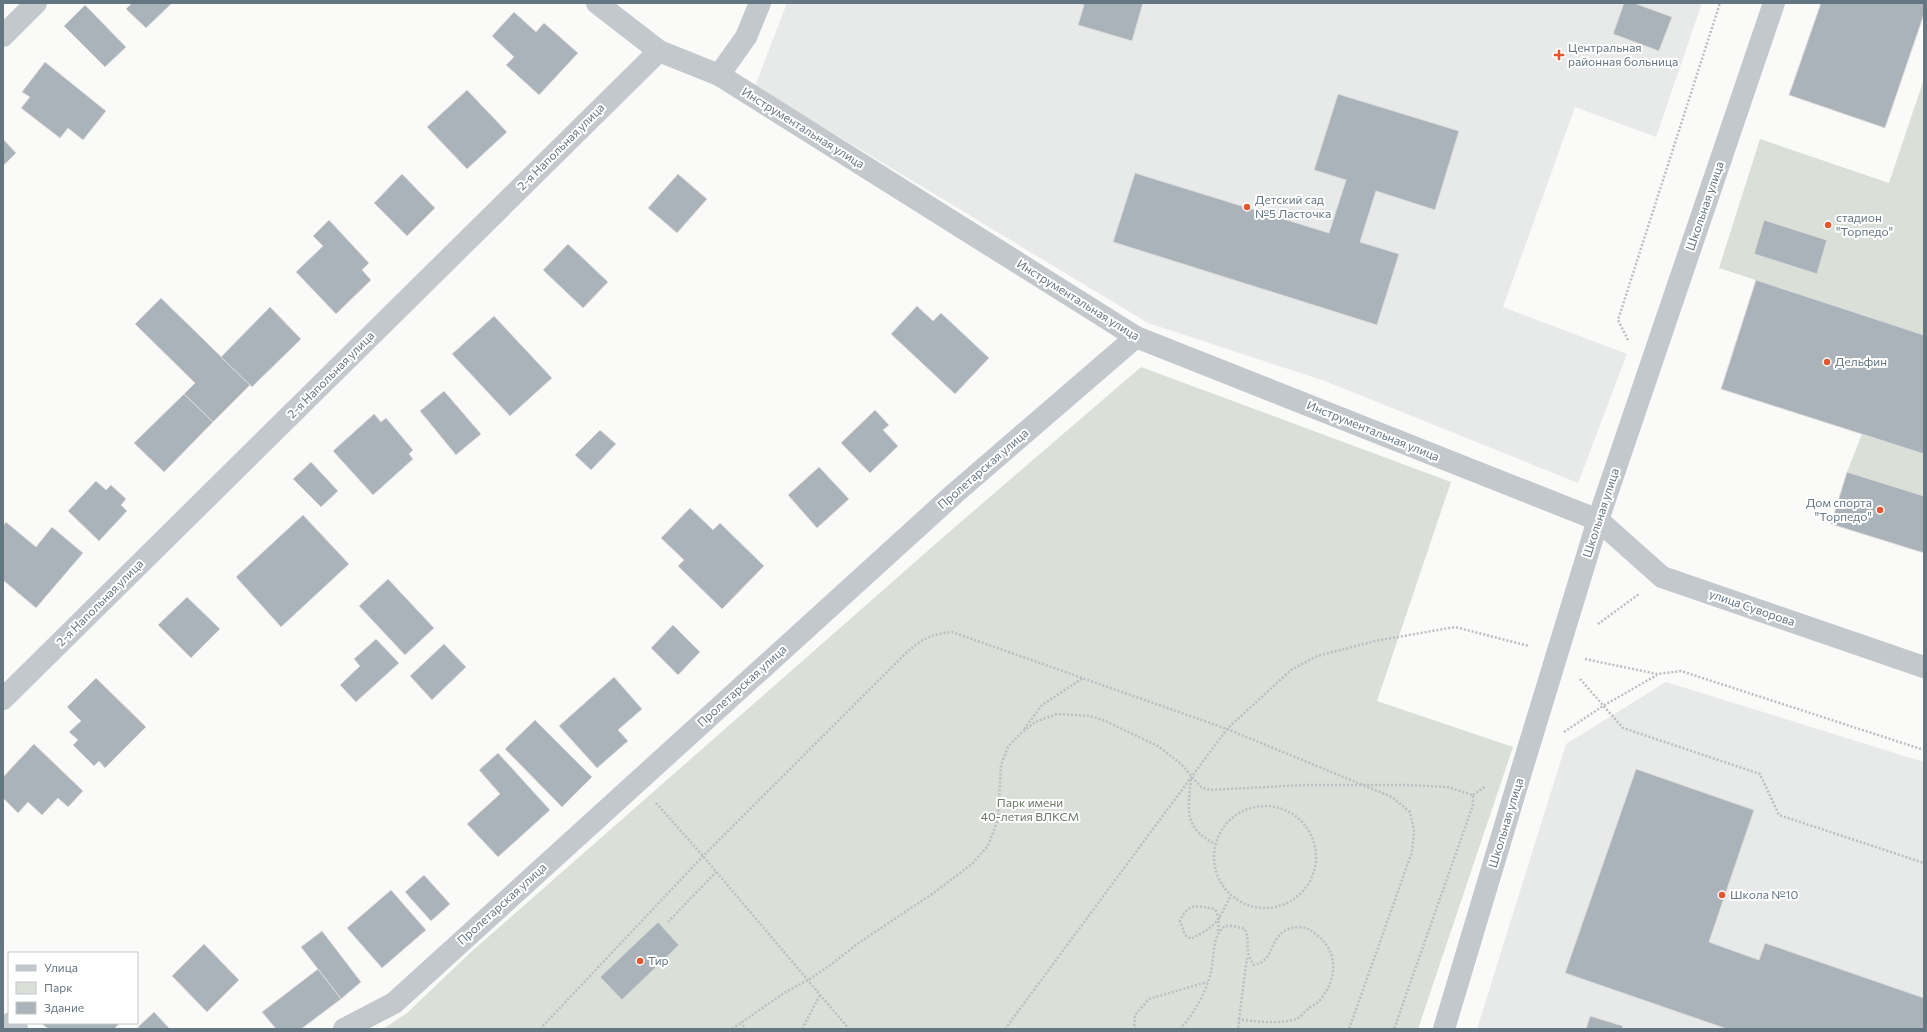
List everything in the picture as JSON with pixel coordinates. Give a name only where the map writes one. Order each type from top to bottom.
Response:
[{"type":"street","points":[[3,36],[36,3]]},
{"type":"street","name":"Инструментальная улица","points":[[597,3],[659,51],[719,75],[1136,337],[1598,520]]},
{"type":"street","points":[[719,75],[746,38],[760,3]]},
{"type":"street","name":"Школьная улица","points":[[1444,1029],[1598,520],[1774,3]]},
{"type":"street","name":"2-я Напольная улица","points":[[3,699],[659,51]]},
{"type":"street","name":"Пролетарская улица","points":[[344,1029],[394,1003],[636,781],[954,494],[1136,337]]},
{"type":"street","name":"улица Суворова","points":[[1598,520],[1662,578],[1924,667]]},
{"type":"path","points":[[1646,379],[1618,320],[1720,3]]},
{"type":"path","points":[[1594,627],[1662,578]]},
{"type":"path","points":[[1005,1029],[1227,729],[1291,670],[1317,656],[1375,641],[1455,627],[1557,653],[1657,674],[1681,671],[1924,750]]},
{"type":"path","points":[[540,1029],[703,856],[908,651],[921,641],[934,634],[952,632],[1227,729],[1359,785],[1392,797],[1410,812],[1414,831],[1412,852],[1349,1029]]},
{"type":"path","points":[[1557,653],[1623,728],[1760,774],[1779,815],[1924,863]]},
{"type":"path","points":[[1022,733],[1042,705],[1083,678]]},
{"type":"path","points":[[732,1029],[784,993],[808,980],[973,863],[988,846],[998,819],[1001,765],[1008,747],[1035,722],[1057,714],[1090,716],[1103,720],[1158,746],[1181,764],[1201,787],[1210,790],[1304,785],[1406,785],[1447,788],[1474,795],[1473,805],[1394,1029]]},
{"type":"path","points":[[1192,777],[1189,821],[1197,832],[1215,844]]},
{"type":"path","points":[[636,781],[703,856],[849,1029]]},
{"type":"path","points":[[1260,805],[1285,809],[1296,815],[1305,824],[1312,836],[1316,849],[1316,862],[1313,875],[1307,886],[1298,897],[1286,904],[1273,908],[1260,908],[1247,905],[1231,895],[1219,880],[1214,868],[1213,855],[1215,844],[1227,821],[1248,808],[1260,805]]},
{"type":"path","points":[[668,922],[716,872]]},
{"type":"path","points":[[1180,1029],[1191,1017],[1208,982],[1211,973],[1219,918],[1215,909],[1198,906],[1188,908],[1184,912],[1180,921],[1185,935],[1191,939],[1215,924],[1219,918],[1231,895]]},
{"type":"path","points":[[1218,931],[1225,926],[1233,926],[1245,929],[1247,934],[1248,957],[1238,1029]]},
{"type":"path","points":[[1239,1019],[1276,1021],[1298,1018],[1319,1001],[1333,978],[1334,968],[1330,950],[1311,930],[1302,927],[1287,930],[1280,935],[1266,960],[1261,964],[1254,965],[1248,957]]},
{"type":"path","points":[[1136,1029],[1134,1027],[1135,1015],[1148,999],[1208,982]]},
{"type":"path","points":[[802,1029],[820,995]]},
{"type":"path","points":[[742,1021],[744,1029]]},
{"type":"shaded area","name":"Детский сад №5 Ласточка","points":[[787,3],[1702,3],[1656,137],[1575,107],[1503,307],[1627,354],[1578,483],[1325,381],[1148,323],[755,86]]},
{"type":"shaded area","name":"Школа №10","points":[[1666,682],[1924,762],[1924,1029],[1477,1029],[1566,744]]},
{"type":"green space","name":"стадион \"Торпедо\"","points":[[1924,79],[1924,335],[1719,268],[1760,139],[1889,183]]},
{"type":"green space","name":"Парк имени 40-летия ВЛКСМ","points":[[1141,367],[1451,482],[1377,701],[1513,747],[1418,1029],[383,1029],[407,1013],[471,952],[948,533]]},
{"type":"green space","points":[[1862,434],[1924,454],[1924,496],[1847,472]]},
{"type":"building","points":[[132,3],[172,3],[146,28],[126,9]]},
{"type":"building","points":[[1077,3],[1143,3],[1132,41],[1078,25],[1084,5]]},
{"type":"building","points":[[1624,3],[1634,3],[1672,17],[1659,51],[1613,34]]},
{"type":"building","points":[[1821,3],[1924,3],[1924,14],[1885,128],[1789,95]]},
{"type":"building","points":[[85,5],[126,47],[105,67],[64,26]]},
{"type":"building","points":[[514,12],[536,32],[544,23],[578,53],[539,95],[506,65],[514,57],[492,36]]},
{"type":"building","points":[[45,62],[106,111],[83,140],[68,128],[60,138],[21,108],[30,97],[22,92]]},
{"type":"building","points":[[467,90],[507,132],[467,169],[427,127]]},
{"type":"building","points":[[1338,94],[1459,131],[1435,210],[1376,191],[1360,242],[1399,254],[1377,325],[1113,242],[1135,173],[1329,233],[1346,180],[1314,170]]},
{"type":"building","points":[[3,139],[16,153],[3,166]]},
{"type":"building","points":[[402,174],[435,208],[407,236],[374,203]]},
{"type":"building","points":[[678,174],[707,199],[677,233],[648,208]]},
{"type":"building","points":[[329,220],[369,263],[362,270],[371,280],[336,314],[296,272],[323,246],[313,236]]},
{"type":"building","points":[[1764,220],[1827,240],[1817,274],[1754,254]]},
{"type":"building","points":[[568,244],[608,282],[583,308],[543,270]]},
{"type":"building","name":"Дельфин","points":[[1756,280],[1924,335],[1924,454],[1721,389]]},
{"type":"building","points":[[161,298],[250,385],[213,422],[184,394],[195,383],[135,324]]},
{"type":"building","points":[[917,306],[933,321],[941,313],[989,358],[955,394],[891,334]]},
{"type":"building","points":[[270,307],[301,339],[252,387],[221,357]]},
{"type":"building","points":[[494,316],[552,378],[510,416],[452,354]]},
{"type":"building","points":[[444,391],[481,434],[456,455],[420,411]]},
{"type":"building","points":[[184,394],[213,422],[164,472],[134,443]]},
{"type":"building","points":[[875,410],[889,425],[883,430],[898,446],[870,473],[841,443]]},
{"type":"building","points":[[374,414],[381,422],[386,418],[413,450],[409,454],[413,459],[373,495],[333,451]]},
{"type":"building","points":[[600,430],[616,444],[591,470],[575,455]]},
{"type":"building","points":[[311,462],[338,491],[321,507],[293,479]]},
{"type":"building","points":[[819,467],[849,499],[817,528],[788,495]]},
{"type":"building","name":"Дом спорта \"Торпедо\"","points":[[1847,472],[1924,496],[1924,553],[1831,524]]},
{"type":"building","points":[[96,481],[106,490],[111,485],[126,499],[121,505],[127,511],[99,541],[68,511]]},
{"type":"building","points":[[690,508],[713,530],[720,523],[764,566],[722,609],[678,566],[684,560],[661,538]]},
{"type":"building","points":[[303,515],[349,564],[281,627],[236,577]]},
{"type":"building","points":[[6,522],[36,547],[52,527],[83,553],[36,608],[3,580],[3,526]]},
{"type":"building","points":[[388,579],[434,628],[405,655],[359,606]]},
{"type":"building","points":[[187,597],[220,629],[191,658],[158,625]]},
{"type":"building","points":[[673,625],[700,652],[678,675],[651,648]]},
{"type":"building","points":[[376,639],[399,663],[356,702],[340,685],[360,666],[354,659]]},
{"type":"building","points":[[444,644],[466,667],[432,700],[410,676]]},
{"type":"building","points":[[614,677],[642,709],[618,730],[628,741],[597,768],[559,726]]},
{"type":"building","points":[[96,678],[146,727],[105,768],[99,761],[94,766],[73,745],[78,740],[69,732],[81,721],[67,707]]},
{"type":"building","points":[[535,720],[592,777],[562,807],[505,749]]},
{"type":"building","points":[[34,744],[83,791],[68,807],[58,798],[42,815],[28,802],[18,813],[3,798],[3,777]]},
{"type":"building","points":[[498,753],[550,810],[498,857],[467,824],[500,794],[479,770]]},
{"type":"building","points":[[1636,769],[1754,810],[1709,942],[1759,960],[1765,943],[1924,998],[1924,1029],[1727,1029],[1565,973]]},
{"type":"building","points":[[424,875],[450,904],[431,921],[405,892]]},
{"type":"building","points":[[391,890],[426,930],[382,968],[347,928]]},
{"type":"building","name":"Тир","points":[[658,922],[679,945],[622,1000],[600,977]]},
{"type":"building","points":[[322,931],[361,982],[341,999],[301,947]]},
{"type":"building","points":[[204,944],[239,980],[207,1012],[172,976]]},
{"type":"building","points":[[318,969],[341,999],[301,1029],[276,1029],[262,1012]]},
{"type":"building","points":[[154,1012],[170,1029],[139,1029],[138,1027]]},
{"type":"building","points":[[1590,1016],[1623,1026],[1622,1029],[1586,1029]]},
{"type":"building","points":[[119,1024],[114,1029],[49,1029],[43,1025]]},
{"type":"place","name":"Центральная районная больница","points":[[1559,55]]},
{"type":"place","name":"Детский сад №5 Ласточка","points":[[1247,207]]},
{"type":"place","name":"стадион \"Торпедо\"","points":[[1828,225]]},
{"type":"place","name":"Дельфин","points":[[1827,362]]},
{"type":"place","name":"Дом спорта \"Торпедо\"","points":[[1880,510]]},
{"type":"place","name":"Школа №10","points":[[1722,895]]},
{"type":"place","name":"Тир","points":[[640,961]]}]
